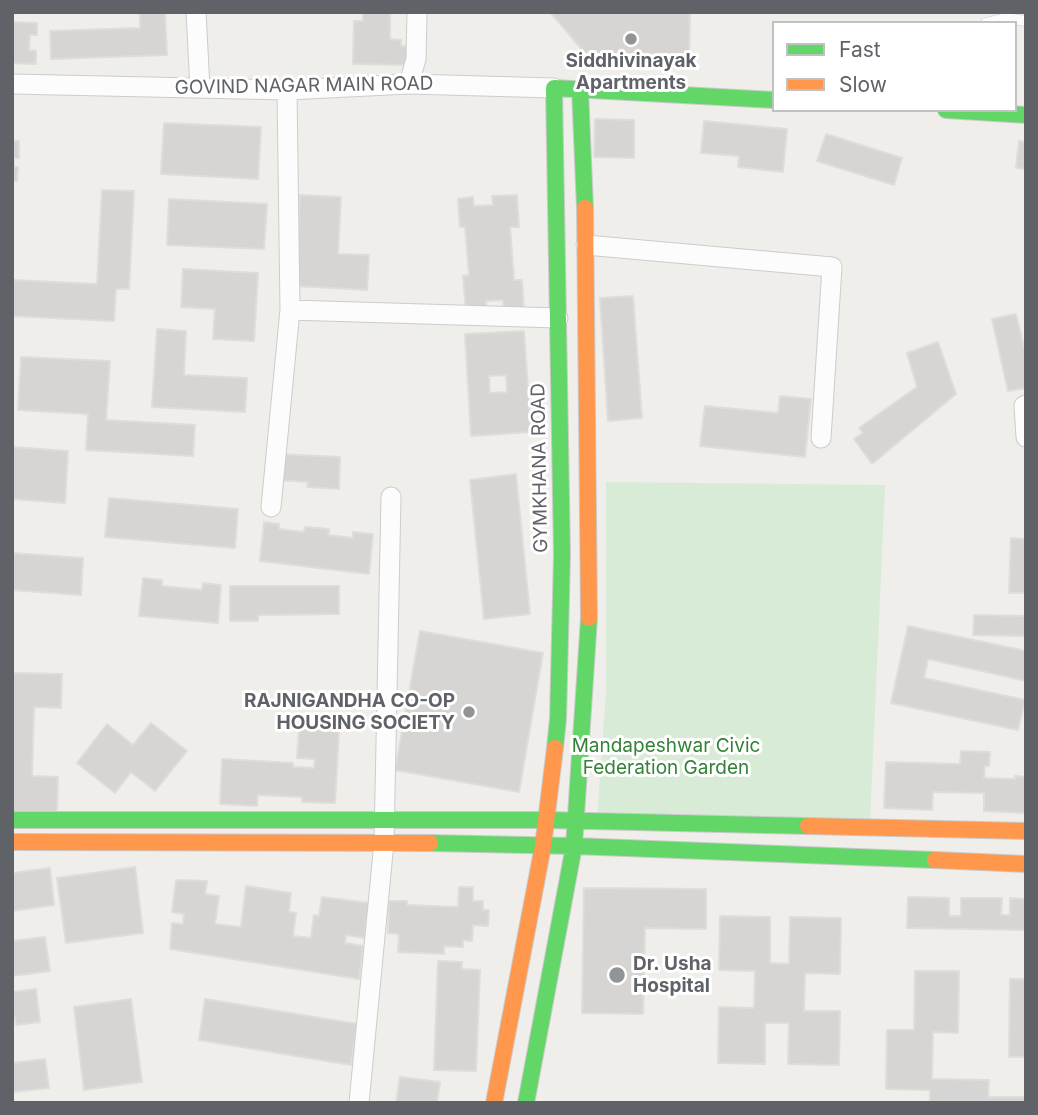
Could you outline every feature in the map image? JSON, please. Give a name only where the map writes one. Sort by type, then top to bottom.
[{"type":"street","points":[[196,12],[200,88]]},
{"type":"street","points":[[409,84],[416,59],[417,12]]},
{"type":"street","name":"GOVIND NAGAR MAIN ROAD","points":[[12,84],[287,90],[409,84],[554,88]]},
{"type":"street","points":[[554,88],[772,100]]},
{"type":"street","name":"GYMKHANA ROAD","points":[[494,1103],[543,846],[558,719],[561,458],[554,88]]},
{"type":"street","points":[[526,1103],[574,846],[589,621],[586,244],[580,89]]},
{"type":"street","points":[[271,507],[290,310],[287,90]]},
{"type":"street","points":[[978,112],[1026,115]]},
{"type":"street","points":[[586,244],[832,267],[821,438]]},
{"type":"street","points":[[290,310],[558,318]]},
{"type":"street","points":[[1026,405],[1026,437]]},
{"type":"street","points":[[359,1103],[384,842],[391,498]]},
{"type":"street","points":[[12,820],[546,820],[1026,831]]},
{"type":"street","points":[[12,842],[384,842],[574,846],[1026,864]]},
{"type":"street","points":[[499,1080],[530,1085]]},
{"type":"lane","points":[[994,21],[1006,18],[1026,21]]},
{"type":"green space","name":"Mandapeshwar Civic Federation Garden","points":[[606,482],[885,485],[870,823],[597,819],[606,693]]},
{"type":"building","points":[[140,12],[165,12],[167,55],[51,59],[50,31],[140,28]]},
{"type":"building","points":[[363,12],[390,12],[390,39],[401,40],[401,46],[409,46],[409,65],[353,64],[354,21],[363,21]]},
{"type":"building","name":"Siddhivinayak Apartments","points":[[550,12],[690,12],[689,68],[596,66]]},
{"type":"building","points":[[12,22],[37,23],[37,35],[30,35],[29,50],[36,51],[36,64],[12,63]]},
{"type":"building","points":[[595,119],[634,120],[634,158],[594,157]]},
{"type":"building","points":[[704,121],[787,129],[783,172],[738,167],[739,156],[701,153]]},
{"type":"building","points":[[164,123],[261,127],[258,179],[161,174]]},
{"type":"building","points":[[826,134],[902,158],[894,185],[817,161]]},
{"type":"building","points":[[12,141],[19,141],[19,158],[14,158],[14,167],[18,167],[17,181],[12,181]]},
{"type":"building","points":[[1019,141],[1026,142],[1026,169],[1016,168]]},
{"type":"building","points":[[102,190],[134,191],[129,289],[116,289],[114,321],[12,316],[12,280],[97,284]]},
{"type":"building","points":[[300,195],[341,197],[338,254],[369,255],[367,290],[296,286]]},
{"type":"building","points":[[517,195],[519,227],[510,227],[514,280],[522,280],[524,309],[504,310],[503,300],[486,301],[486,312],[466,313],[463,276],[469,275],[465,227],[460,227],[458,199],[473,197],[474,206],[493,205],[492,196]]},
{"type":"building","points":[[169,199],[267,204],[264,249],[167,245]]},
{"type":"building","points":[[183,269],[258,273],[254,341],[213,339],[215,309],[181,307]]},
{"type":"building","points":[[633,296],[642,418],[608,421],[600,298]]},
{"type":"building","points":[[1016,314],[1026,356],[1026,388],[1008,391],[992,319]]},
{"type":"building","points":[[157,329],[186,331],[184,375],[247,378],[245,412],[152,407]]},
{"type":"building","points":[[524,331],[531,432],[471,436],[465,334]],"holes":[[[506,375],[507,392],[490,393],[489,376]]]},
{"type":"building","points":[[938,342],[956,394],[872,464],[854,439],[863,433],[859,428],[917,387],[907,353]]},
{"type":"building","points":[[21,357],[110,361],[106,420],[195,425],[193,456],[86,450],[88,414],[18,410]]},
{"type":"building","points":[[780,396],[811,399],[805,457],[700,446],[705,406],[778,413]]},
{"type":"building","points":[[12,447],[68,451],[65,503],[12,499]]},
{"type":"building","points":[[277,454],[340,457],[339,489],[307,487],[308,482],[276,480]]},
{"type":"building","points":[[516,474],[530,614],[484,619],[470,480]]},
{"type":"building","points":[[109,498],[238,509],[235,548],[105,537]]},
{"type":"building","points":[[264,522],[279,524],[279,529],[304,532],[305,527],[329,529],[328,535],[353,538],[353,532],[373,534],[369,574],[260,561]]},
{"type":"building","points":[[1011,538],[1026,539],[1026,593],[1009,593]]},
{"type":"building","points":[[12,553],[83,558],[81,595],[12,590]]},
{"type":"building","points":[[143,578],[162,580],[162,586],[202,590],[203,583],[221,585],[218,623],[139,616]]},
{"type":"building","points":[[230,586],[339,586],[339,614],[258,615],[258,621],[230,621]]},
{"type":"building","points":[[974,615],[1026,616],[1026,636],[973,635]]},
{"type":"building","points":[[908,626],[1026,651],[1026,681],[928,659],[924,678],[1025,700],[1018,730],[891,703]]},
{"type":"building","name":"RAJNIGANDHA CO-OP HOUSING SOCIETY","points":[[420,631],[543,653],[519,792],[395,770]]},
{"type":"building","points":[[12,673],[62,674],[61,708],[34,707],[32,776],[58,777],[57,814],[12,813]]},
{"type":"building","points":[[151,723],[187,751],[155,791],[131,772],[115,793],[77,763],[107,724],[133,745]]},
{"type":"building","points":[[299,728],[339,730],[335,803],[302,802],[302,797],[258,795],[257,806],[220,804],[222,759],[293,763],[293,767],[314,768],[315,759],[297,758]]},
{"type":"building","points":[[961,751],[990,752],[989,766],[985,766],[984,778],[1026,777],[1026,813],[984,811],[984,793],[933,792],[932,810],[884,808],[886,762],[960,764]]},
{"type":"building","points":[[135,867],[143,933],[66,943],[57,878]]},
{"type":"building","points":[[50,868],[54,905],[12,911],[12,873]]},
{"type":"building","points":[[176,880],[207,881],[205,894],[219,896],[215,924],[241,927],[246,886],[291,893],[289,912],[296,913],[293,936],[311,938],[314,915],[319,916],[322,897],[369,903],[364,938],[346,935],[345,943],[363,946],[359,979],[170,949],[172,923],[183,924],[184,914],[172,912]]},
{"type":"building","points":[[459,887],[473,887],[473,901],[483,901],[483,910],[489,910],[488,926],[473,925],[472,941],[463,940],[463,947],[444,946],[444,954],[398,952],[399,934],[388,933],[389,901],[407,901],[407,905],[458,907]]},
{"type":"building","points":[[584,888],[706,889],[706,929],[645,928],[643,1014],[582,1013]]},
{"type":"building","points":[[908,897],[949,898],[949,916],[961,916],[961,898],[1002,898],[1001,915],[1010,915],[1010,898],[1026,899],[1026,930],[907,928]]},
{"type":"building","points":[[720,916],[770,917],[770,963],[789,964],[790,917],[841,918],[840,974],[805,973],[804,1011],[840,1011],[839,1065],[788,1064],[789,1023],[765,1023],[765,1064],[718,1063],[719,1007],[754,1008],[755,971],[719,970]]},
{"type":"building","points":[[45,937],[50,971],[12,976],[12,941]]},
{"type":"building","points":[[438,961],[462,962],[462,969],[480,970],[476,1071],[434,1070]]},
{"type":"building","points":[[915,971],[959,971],[958,1033],[933,1032],[932,1079],[989,1080],[988,1097],[1026,1097],[1026,1103],[930,1103],[930,1090],[886,1089],[887,1030],[914,1030]]},
{"type":"building","points":[[1010,979],[1026,979],[1026,1057],[1009,1057]]},
{"type":"building","points":[[36,989],[40,1022],[16,1025],[15,1016],[12,1016],[12,992]]},
{"type":"building","points":[[131,999],[142,1082],[84,1090],[74,1007]]},
{"type":"building","points":[[205,999],[357,1024],[351,1065],[199,1040]]},
{"type":"building","points":[[45,1059],[49,1088],[12,1092],[12,1063]]},
{"type":"building","points":[[400,1077],[440,1082],[437,1103],[396,1103]]},
{"type":"traffic: fast","points":[[555,748],[562,555],[554,88],[772,100]]},
{"type":"traffic: fast","points":[[580,89],[585,208]]},
{"type":"traffic: fast","points":[[978,112],[1026,115]]},
{"type":"traffic: fast","points":[[526,1103],[574,846],[589,618]]},
{"type":"traffic: fast","points":[[12,820],[546,820],[808,826]]},
{"type":"traffic: fast","points":[[430,843],[935,860]]},
{"type":"traffic: slow","points":[[585,208],[589,618]]},
{"type":"traffic: slow","points":[[494,1103],[543,846],[555,748]]},
{"type":"traffic: slow","points":[[808,826],[1026,831]]},
{"type":"traffic: slow","points":[[12,842],[430,843]]},
{"type":"traffic: slow","points":[[935,860],[1026,864]]},
{"type":"place","name":"Siddhivinayak Apartments","points":[[631,39]]},
{"type":"place","name":"RAJNIGANDHA CO-OP HOUSING SOCIETY","points":[[469,712]]},
{"type":"place","name":"Dr. Usha Hospital","points":[[617,975]]}]
